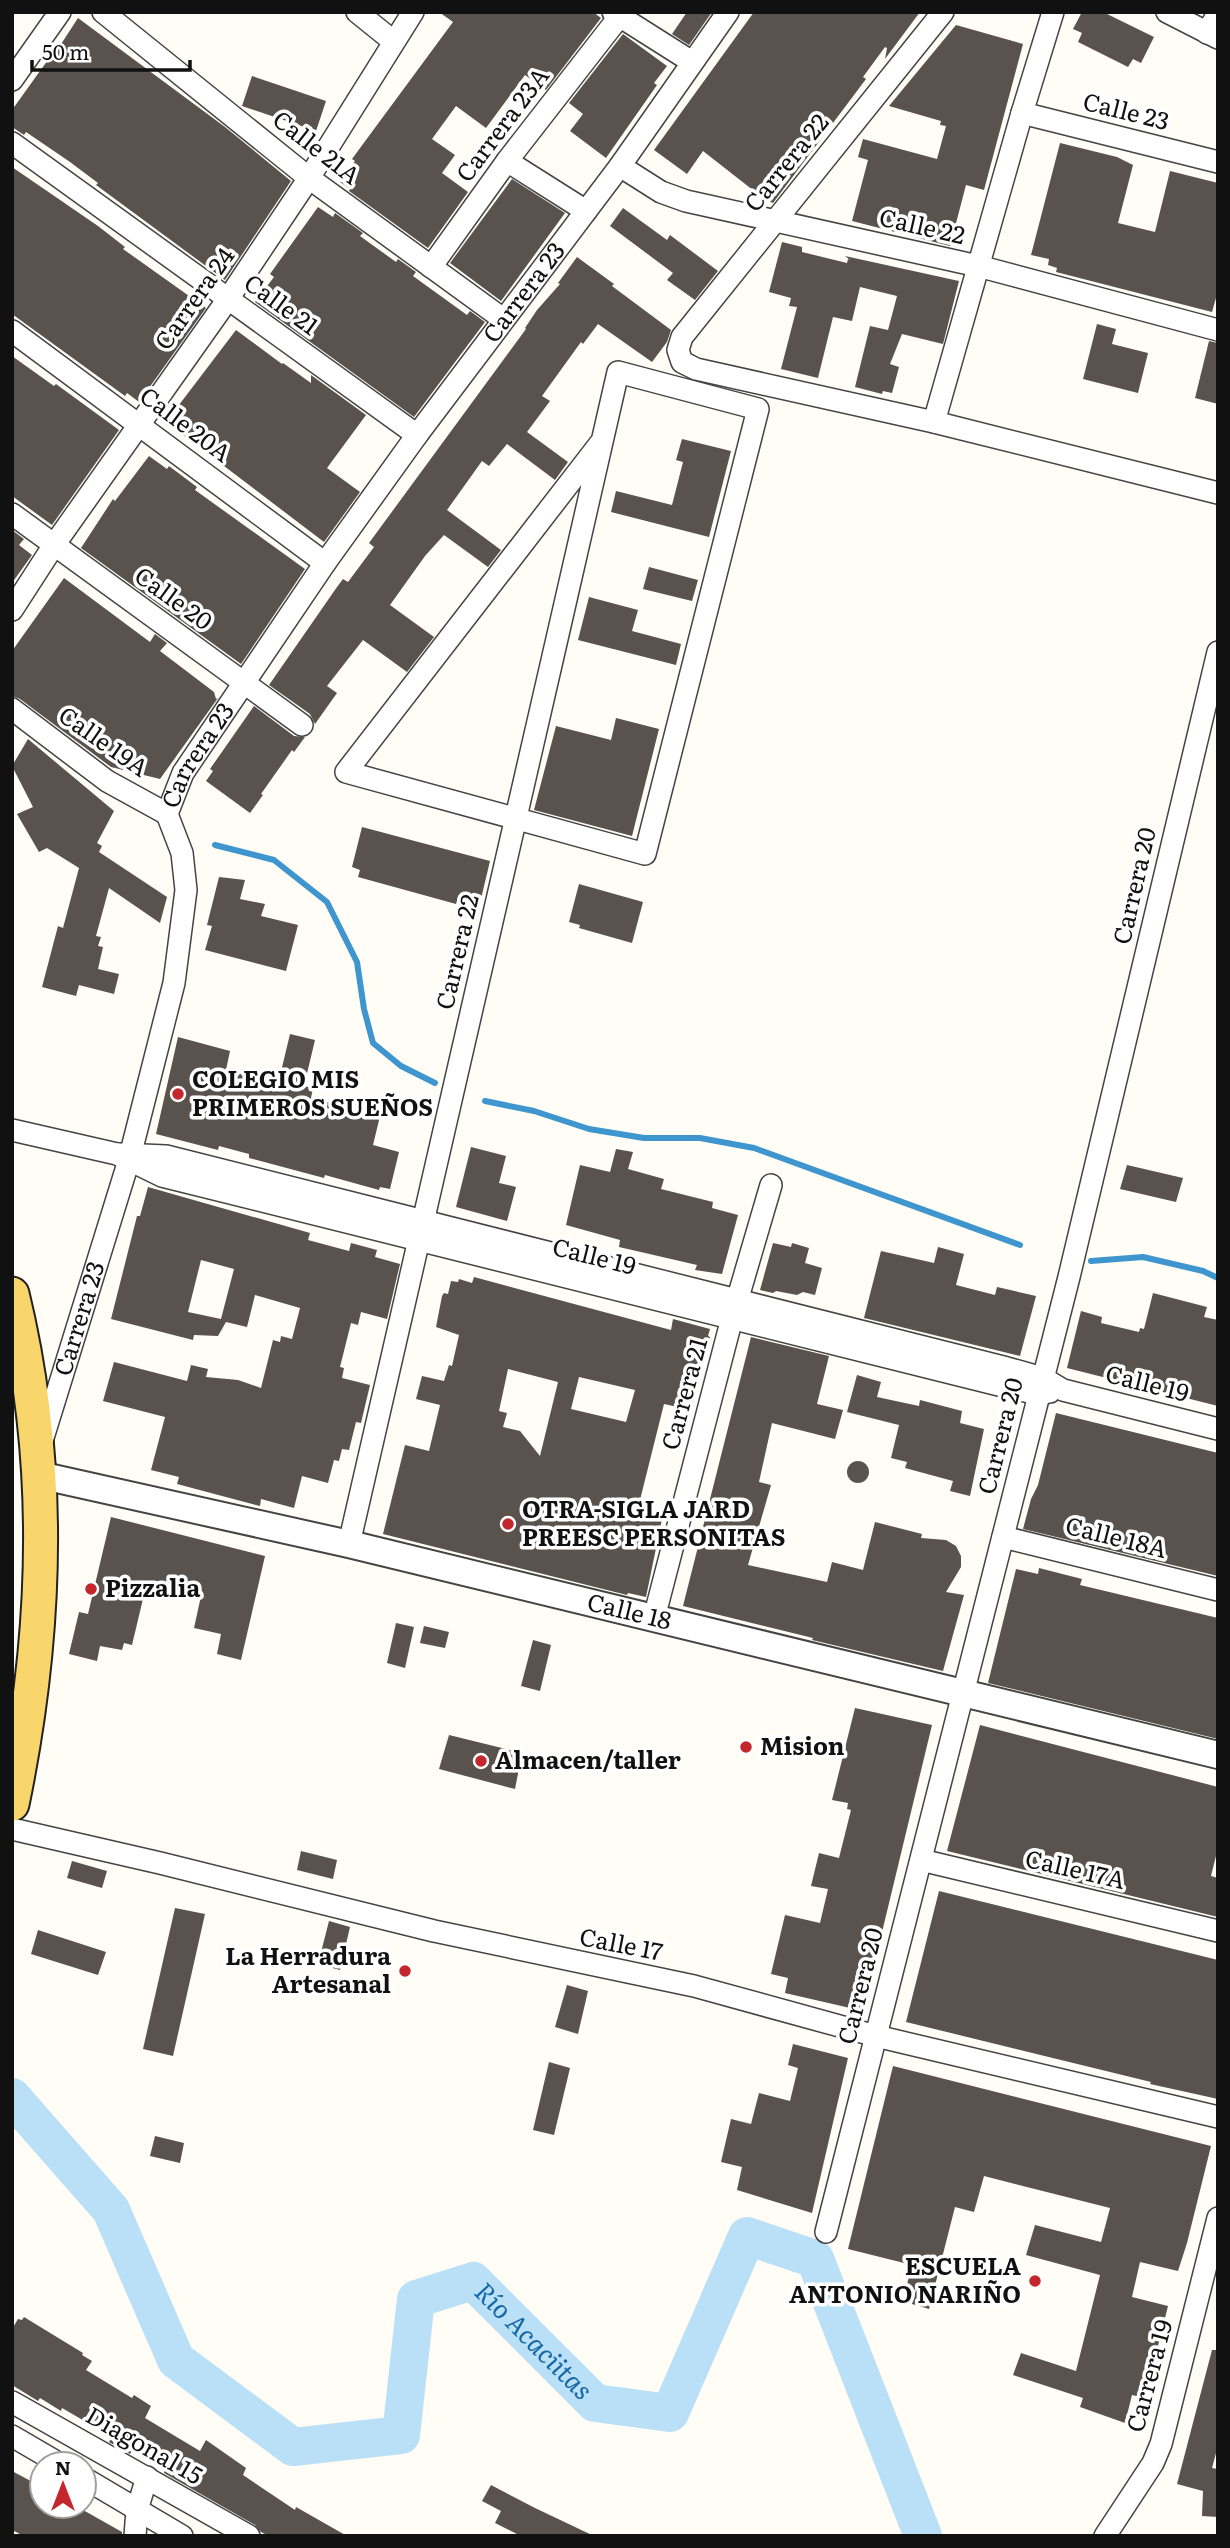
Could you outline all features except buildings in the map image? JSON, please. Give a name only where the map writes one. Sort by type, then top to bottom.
[{"type":"main road","points":[[12,1294],[27,1372],[39,1464]]},
{"type":"main road","name":"Carrera 23","points":[[12,1804],[25,1740],[37,1651],[41,1563],[39,1464]]},
{"type":"street","points":[[12,80],[60,12]]},
{"type":"street","name":"Calle 21A","points":[[103,12],[309,177],[503,320]]},
{"type":"street","points":[[357,12],[393,41]]},
{"type":"street","name":"Carrera 24","points":[[12,610],[54,545],[228,299],[413,12]]},
{"type":"street","name":"Carrera 23","points":[[39,1464],[174,982],[186,890],[182,853],[167,814],[183,773],[325,563],[417,435],[620,166],[728,12]]},
{"type":"street","name":"Carrera 22","points":[[934,422],[696,369],[682,362],[678,350],[682,337],[943,12]]},
{"type":"street","points":[[1053,12],[934,422],[1218,493]]},
{"type":"street","points":[[1167,12],[1212,36],[1218,13]]},
{"type":"street","points":[[616,15],[692,62]]},
{"type":"street","name":"Carrera 23A","points":[[431,267],[616,15]]},
{"type":"street","name":"Calle 23","points":[[1022,113],[1218,162]]},
{"type":"street","name":"Calle 21","points":[[12,143],[417,435]]},
{"type":"street","points":[[512,155],[586,211]]},
{"type":"street","name":"Calle 22","points":[[620,166],[662,192],[686,201],[978,267],[1218,330]]},
{"type":"street","name":"Calle 20A","points":[[12,331],[325,563]]},
{"type":"street","name":"Carrera 22","points":[[349,1544],[515,818],[618,373],[758,410],[645,854],[515,818]]},
{"type":"street","points":[[515,818],[346,772],[602,440]]},
{"type":"street","name":"Calle 20","points":[[12,514],[302,725]]},
{"type":"street","name":"Carrera 20","points":[[826,2232],[1041,1386],[1218,652]]},
{"type":"street","name":"Calle 19A","points":[[12,709],[107,781],[167,814]]},
{"type":"street","name":"Calle 19","points":[[12,1130],[126,1155],[162,1176],[421,1231],[1218,1429]]},
{"type":"street","name":"Carrera 21","points":[[654,1618],[734,1310],[771,1185]]},
{"type":"street","name":"Calle 18","points":[[39,1464],[349,1544],[1218,1755]]},
{"type":"street","name":"Calle 18A","points":[[1003,1537],[1218,1590]]},
{"type":"street","name":"Calle 17","points":[[12,1829],[199,1872],[434,1931],[694,1986],[876,2036],[1218,2117]]},
{"type":"street","name":"Calle 17A","points":[[921,1860],[1218,1931]]},
{"type":"street","name":"Carrera 19","points":[[1106,2535],[1153,2463],[1161,2444],[1218,2218]]},
{"type":"street","name":"Diagonal 15","points":[[12,2402],[249,2536]]},
{"type":"street","points":[[12,2436],[36,2450]]},
{"type":"street","points":[[135,2536],[138,2510],[147,2477]]},
{"type":"street","points":[[98,2487],[182,2536]]},
{"type":"waterway","points":[[215,845],[274,860],[327,902],[357,962],[364,1009],[373,1043],[401,1066],[435,1083]]},
{"type":"waterway","points":[[485,1101],[534,1111],[589,1129],[644,1138],[700,1138],[754,1148],[1020,1245]]},
{"type":"waterway","points":[[1091,1261],[1143,1257],[1203,1271],[1218,1278]]},
{"type":"waterway","name":"Río Acaciitas","points":[[12,2097],[111,2210],[176,2360],[293,2447],[401,2435],[416,2299],[473,2281],[595,2403],[670,2413],[747,2236],[815,2259],[923,2536]]},
{"type":"place","name":"COLEGIO MIS PRIMEROS SUEÑOS","points":[[178,1094]]},
{"type":"place","name":"OTRA-SIGLA JARD PREESC PERSONITAS","points":[[508,1524]]},
{"type":"place","name":"Pizzalia","points":[[91,1589]]},
{"type":"place","name":"Mision","points":[[746,1747]]},
{"type":"place","name":"Almacen/taller","points":[[481,1761]]},
{"type":"place","name":"La Herradura Artesanal","points":[[405,1971]]},
{"type":"place","name":"ESCUELA ANTONIO NARIÑO","points":[[1035,2281]]}]
